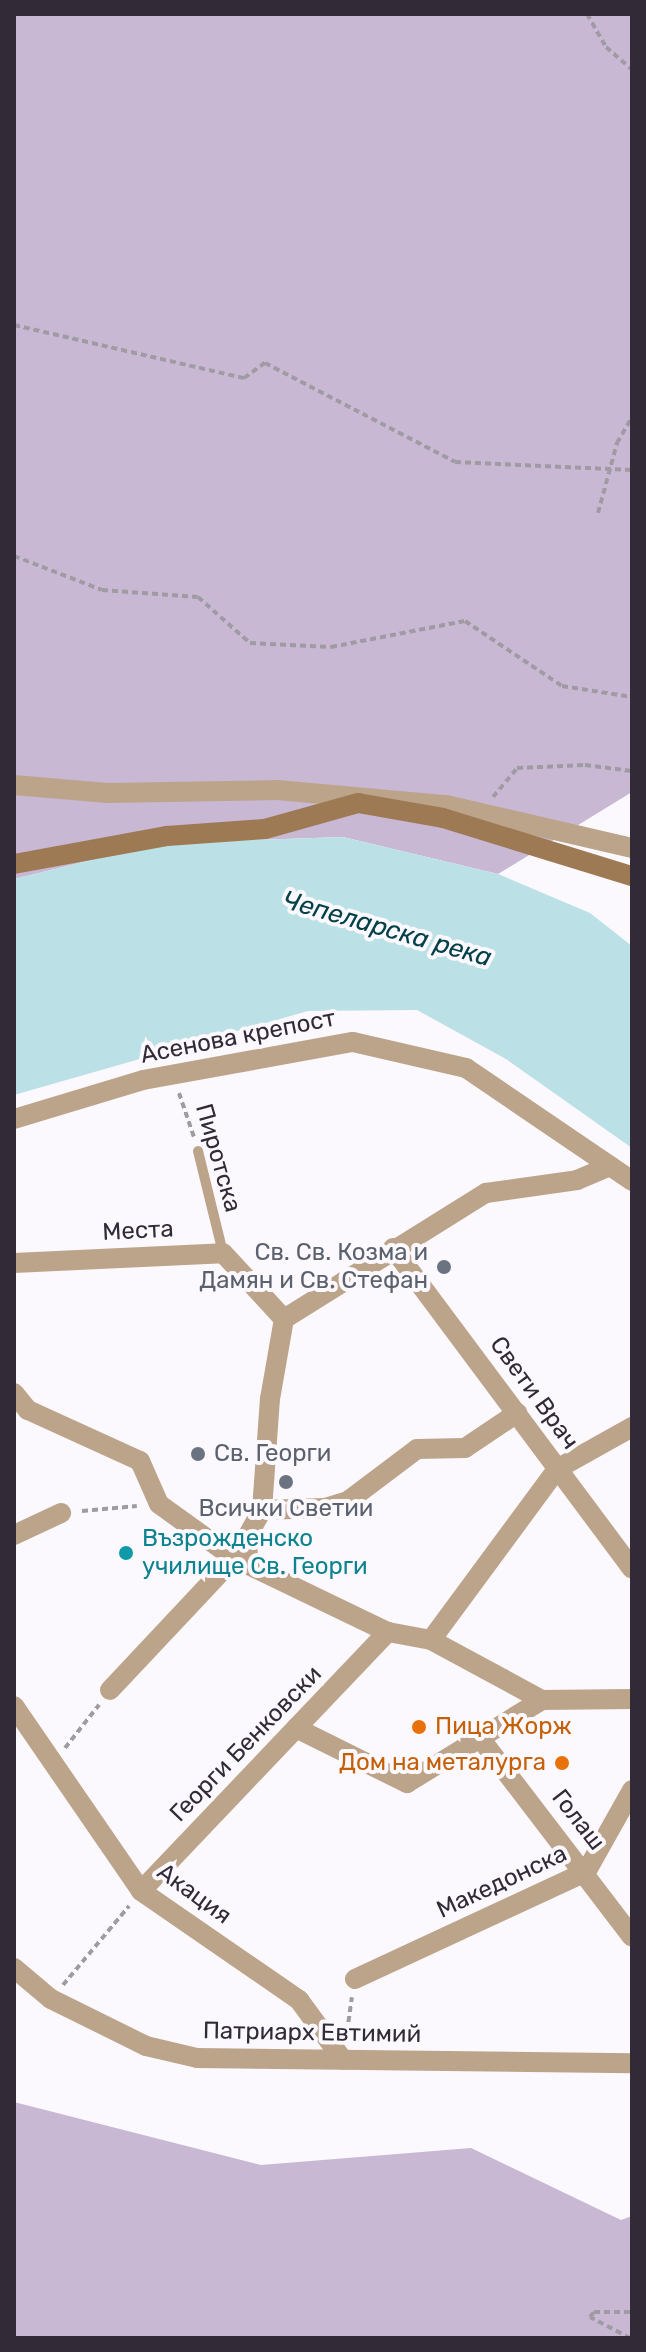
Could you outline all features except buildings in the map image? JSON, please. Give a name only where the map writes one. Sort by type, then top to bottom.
[{"type":"main road","points":[[14,864],[167,836],[265,829],[358,803],[443,818],[632,876]]},
{"type":"street","points":[[14,785],[108,793],[277,790],[482,811],[632,848]]},
{"type":"street","name":"Асенова крепост","points":[[14,1119],[173,1075],[353,1042],[466,1068],[632,1181]]},
{"type":"street","points":[[110,1690],[241,1560],[247,1537],[262,1510],[270,1399],[284,1319],[393,1248],[486,1193],[577,1180],[610,1166]]},
{"type":"street","name":"Свети Врач","points":[[393,1248],[632,1569]]},
{"type":"street","points":[[223,1253],[284,1319]]},
{"type":"street","name":"Места","points":[[14,1263],[223,1253]]},
{"type":"street","points":[[14,1393],[28,1410],[140,1461],[159,1504],[241,1560],[388,1632],[431,1640],[542,1700],[632,1699]]},
{"type":"street","points":[[262,1510],[325,1508],[348,1501],[417,1449],[465,1448],[517,1413]]},
{"type":"street","points":[[431,1640],[557,1469],[632,1427]]},
{"type":"street","points":[[14,1535],[61,1513]]},
{"type":"street","name":"Георги Бенковски","points":[[141,1891],[388,1632]]},
{"type":"street","points":[[296,1728],[407,1783],[542,1700]]},
{"type":"street","name":"Акация","points":[[14,1706],[141,1891],[299,2000],[343,2060]]},
{"type":"street","name":"Голаш","points":[[480,1738],[586,1872],[632,1937]]},
{"type":"street","name":"Македонска","points":[[355,1979],[586,1872],[632,1790]]},
{"type":"street","name":"Патриарх Евтимий","points":[[14,1968],[51,1999],[146,2046],[197,2058],[632,2063]]},
{"type":"lane","name":"Пиротска","points":[[198,1151],[223,1253]]},
{"type":"path","points":[[587,14],[606,47],[632,70]]},
{"type":"path","points":[[14,325],[244,378],[265,363],[455,462],[612,473],[632,470]]},
{"type":"path","points":[[598,513],[612,473],[617,443],[632,417]]},
{"type":"path","points":[[14,556],[102,590],[198,597],[250,643],[331,647],[465,621],[562,686],[632,697]]},
{"type":"path","points":[[482,811],[517,768],[585,765],[632,771]]},
{"type":"path","name":"Пиротска","points":[[173,1075],[198,1151]]},
{"type":"path","points":[[61,1513],[119,1507]]},
{"type":"path","points":[[54,1764],[110,1690]]},
{"type":"path","points":[[51,1999],[141,1891]]},
{"type":"path","points":[[343,2060],[355,1979]]},
{"type":"path","points":[[630,2338],[590,2317],[594,2312],[632,2312]]},
{"type":"shaded area","points":[[14,14],[632,14],[632,792],[498,874],[343,837],[161,843],[14,879]]},
{"type":"shaded area","points":[[14,2102],[261,2165],[471,2148],[621,2220],[632,2216],[632,2338],[14,2338]]},
{"type":"water","name":"Чепеларска река","points":[[343,837],[498,874],[590,913],[632,946],[632,1148],[506,1059],[417,1010],[308,1011],[14,1095],[14,879],[161,843]]},
{"type":"place","name":"Св. Св. Козма и Дамян и Св. Стефан","points":[[444,1267]]},
{"type":"place","name":"Св. Георги","points":[[198,1454]]},
{"type":"place","name":"Всички Светии","points":[[286,1482]]},
{"type":"place","name":"Възрожденско училище Св. Георги","points":[[126,1553]]},
{"type":"place","name":"Пица Жорж","points":[[419,1727]]},
{"type":"place","name":"Дом на металурга","points":[[562,1763]]}]
